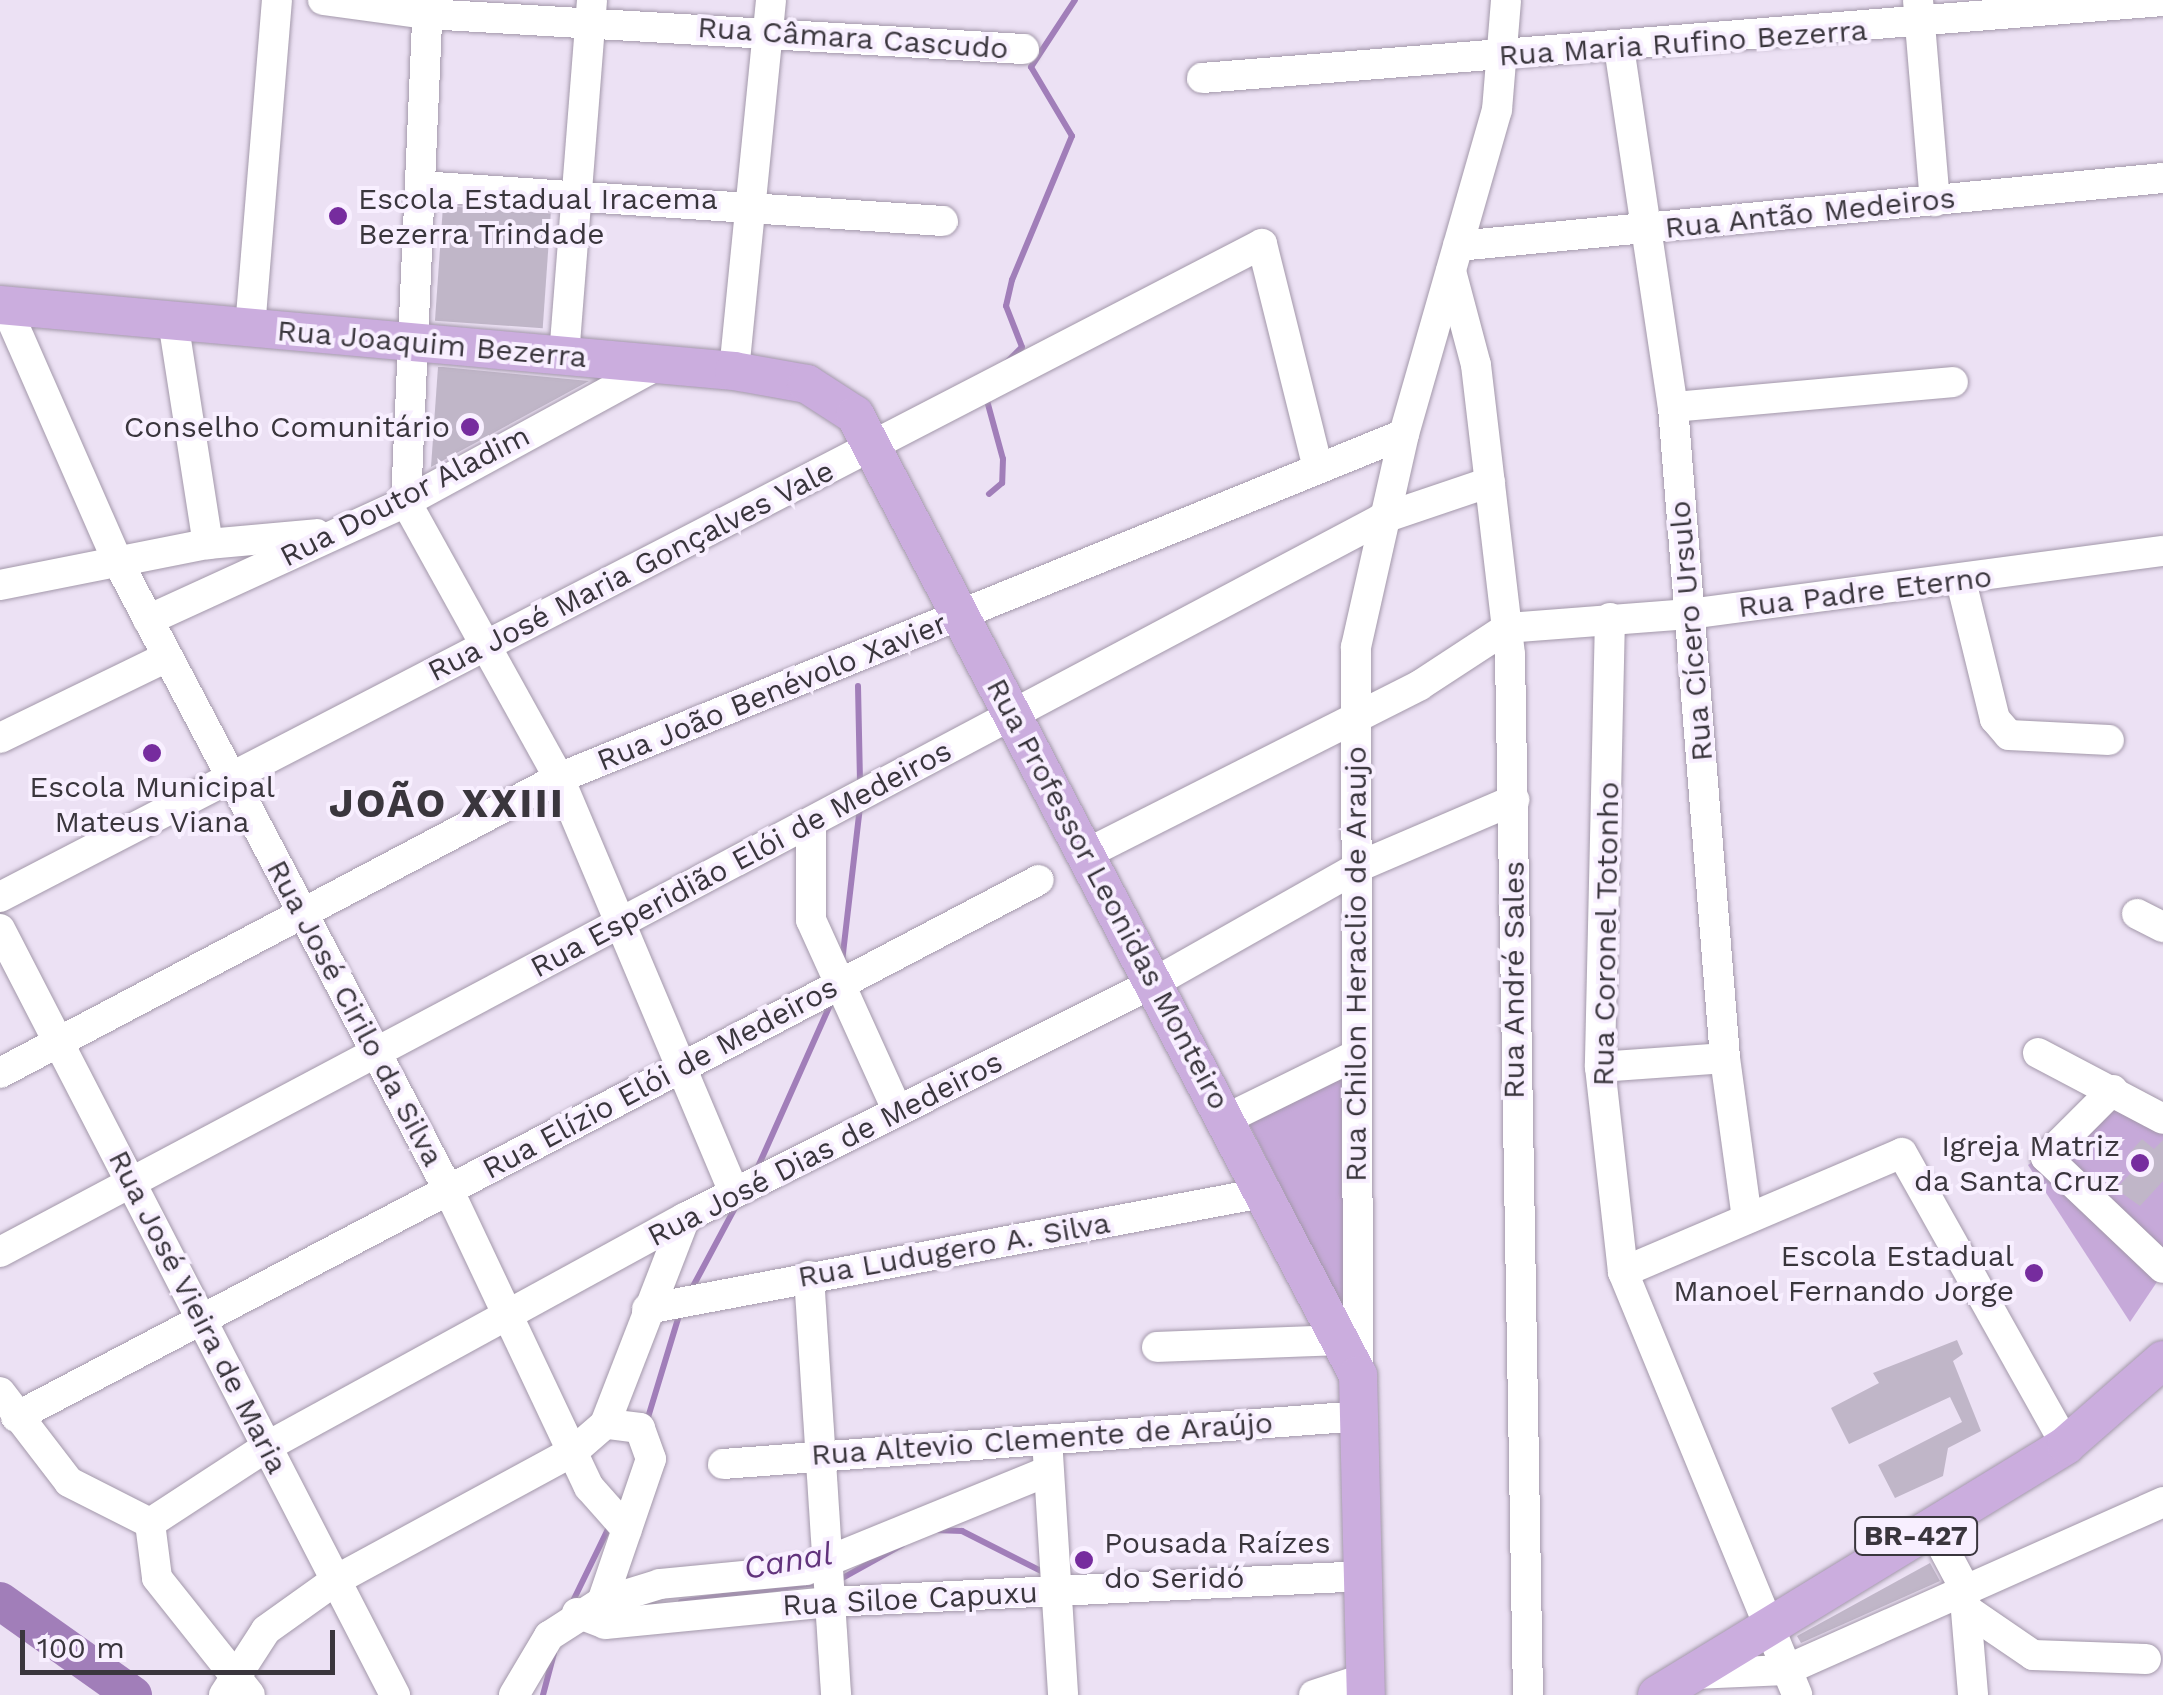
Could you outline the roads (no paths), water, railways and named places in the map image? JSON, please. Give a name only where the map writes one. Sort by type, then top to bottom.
[{"type":"main road","name":"Rua Joaquim Bezerra","points":[[3,305],[734,371],[807,384],[866,429]]},
{"type":"main road","name":"Rua Professor Leonidas Monteiro","points":[[866,429],[1157,981],[1358,1375]]},
{"type":"main road","name":"BR-427","points":[[1657,1695],[1694,1674],[1766,1622],[1932,1527],[2066,1444],[2138,1392],[2163,1360]]},
{"type":"main road","name":"Rua Chilon Heraclio de Araujo","points":[[1358,1375],[1366,1687]]},
{"type":"street","points":[[250,328],[277,0]]},
{"type":"street","name":"Rua Câmara Cascudo","points":[[323,0],[428,7],[591,10],[769,35],[1024,49]]},
{"type":"street","points":[[734,371],[772,0]]},
{"type":"street","name":"Rua André Sales","points":[[1506,0],[1505,56],[1454,258],[1476,365],[1507,628],[1514,800],[1528,1695]]},
{"type":"street","name":"Rua Maria Rufino Bezerra","points":[[1202,78],[1618,47],[1918,12],[2163,2]]},
{"type":"street","points":[[428,7],[408,341],[406,502],[482,647],[559,778],[624,919],[734,1193]]},
{"type":"street","points":[[564,356],[591,10]]},
{"type":"street","points":[[1918,12],[1936,200]]},
{"type":"street","name":"Rua Cícero Ursulo","points":[[1618,47],[1674,407],[1725,1058],[1748,1218]]},
{"type":"street","name":"Rua Antão Medeiros","points":[[1454,258],[1648,230],[2163,178]]},
{"type":"street","points":[[420,186],[576,190],[942,221]]},
{"type":"street","name":"Rua José Maria Gonçalves Vale","points":[[0,897],[482,647],[866,429],[1262,244],[1318,468]]},
{"type":"street","name":"Rua Chilon Heraclio de Araujo","points":[[1358,1375],[1356,1055],[1360,866],[1354,717],[1356,647],[1382,519],[1454,258]]},
{"type":"street","name":"Rua José Cirilo da Silva","points":[[3,305],[116,560],[448,1190],[589,1486],[627,1530]]},
{"type":"street","points":[[172,321],[208,544]]},
{"type":"street","name":"Rua Doutor Aladim","points":[[148,620],[406,502],[658,364]]},
{"type":"street","points":[[1674,407],[1953,382]]},
{"type":"street","name":"Rua João Benévolo Xavier","points":[[0,1073],[57,1039],[559,778],[1404,434]]},
{"type":"street","name":"Rua Esperidião Elói de Medeiros","points":[[0,1252],[129,1180],[1382,519],[1490,482]]},
{"type":"street","points":[[0,586],[208,544],[340,532]]},
{"type":"street","name":"Rua Padre Eterno","points":[[1507,628],[1690,614],[1961,582],[2163,552]]},
{"type":"street","points":[[1961,582],[1995,719],[2009,735],[2109,740]]},
{"type":"street","name":"Rua Coronel Totonho","points":[[1610,618],[1600,1067],[1623,1272],[1792,1682]]},
{"type":"street","points":[[1088,853],[1354,717],[1507,628]]},
{"type":"street","points":[[0,738],[166,657]]},
{"type":"street","name":"Rua José Dias de Medeiros","points":[[150,1523],[268,1446],[508,1320],[684,1218],[1157,981],[1360,866],[1514,800]]},
{"type":"street","points":[[812,823],[811,920],[897,1110]]},
{"type":"street","name":"Rua Elízio Elói de Medeiros","points":[[8,1405],[202,1318],[1039,880]]},
{"type":"street","name":"Rua José Vieira de Maria","points":[[0,929],[395,1695]]},
{"type":"street","points":[[2038,1053],[2163,1120]]},
{"type":"street","points":[[1226,1119],[1356,1055]]},
{"type":"street","points":[[1600,1067],[1725,1058]]},
{"type":"street","points":[[2113,1090],[2046,1157],[2163,1268]]},
{"type":"street","points":[[1623,1272],[1902,1153],[2066,1444]]},
{"type":"street","name":"Rua Ludugero A. Silva","points":[[647,1309],[1262,1193]]},
{"type":"street","points":[[8,1405],[86,1497],[150,1523],[157,1578],[236,1688],[266,1630],[336,1580],[575,1450],[604,1424],[684,1218]]},
{"type":"street","points":[[809,1276],[824,1454],[836,1695]]},
{"type":"street","points":[[1156,1347],[1340,1340]]},
{"type":"street","name":"Rua Altevio Clemente de Araújo","points":[[722,1464],[1361,1416]]},
{"type":"street","points":[[590,1607],[627,1530],[650,1444],[633,1423],[604,1424]]},
{"type":"street","points":[[1048,1437],[1063,1695]]},
{"type":"street","points":[[514,1695],[548,1636],[590,1607],[660,1584],[777,1576],[828,1562],[1048,1470]]},
{"type":"street","points":[[1694,1674],[1792,1682],[2163,1502]]},
{"type":"street","points":[[1932,1527],[1967,1600],[1974,1695]]},
{"type":"street","name":"Rua Siloe Capuxu","points":[[590,1607],[605,1624],[830,1602],[1366,1576]]},
{"type":"street","points":[[1967,1600],[2033,1655],[2146,1659]]},
{"type":"street","points":[[1314,1695],[1366,1687]]},
{"type":"waterway","points":[[1007,362],[1022,347],[1006,306],[1012,280],[1072,136],[1031,67],[1075,0]]},
{"type":"waterway","points":[[986,397],[1003,459],[1002,483],[989,494]]},
{"type":"waterway","points":[[858,686],[860,783]]},
{"type":"waterway","points":[[842,962],[860,806]]},
{"type":"waterway","points":[[757,1169],[831,1003]]},
{"type":"waterway","points":[[690,1292],[736,1206]]},
{"type":"waterway","points":[[646,1424],[680,1312]]},
{"type":"waterway","points":[[572,1603],[610,1525]]},
{"type":"waterway","name":"Canal","points":[[935,1530],[962,1531],[1047,1574]]},
{"type":"waterway","name":"Canal","points":[[839,1580],[902,1545]]},
{"type":"waterway","name":"Canal","points":[[681,1602],[822,1582]]},
{"type":"waterway","points":[[0,1601],[133,1695]]},
{"type":"waterway","name":"Canal","points":[[543,1695],[554,1653]]},
{"type":"place","name":"Escola Estadual Iracema Bezerra Trindade","points":[[338,216]]},
{"type":"place","name":"Conselho Comunitário","points":[[470,427]]},
{"type":"place","name":"Escola Municipal Mateus Viana","points":[[152,753]]},
{"type":"place","name":"Igreja Matriz da Santa Cruz","points":[[2140,1163]]},
{"type":"place","name":"Escola Estadual Manoel Fernando Jorge","points":[[2034,1273]]},
{"type":"place","name":"Pousada Raízes do Seridó","points":[[1084,1560]]},
{"type":"district","name":"JOÃO XXIII","points":[[447,804]]}]
